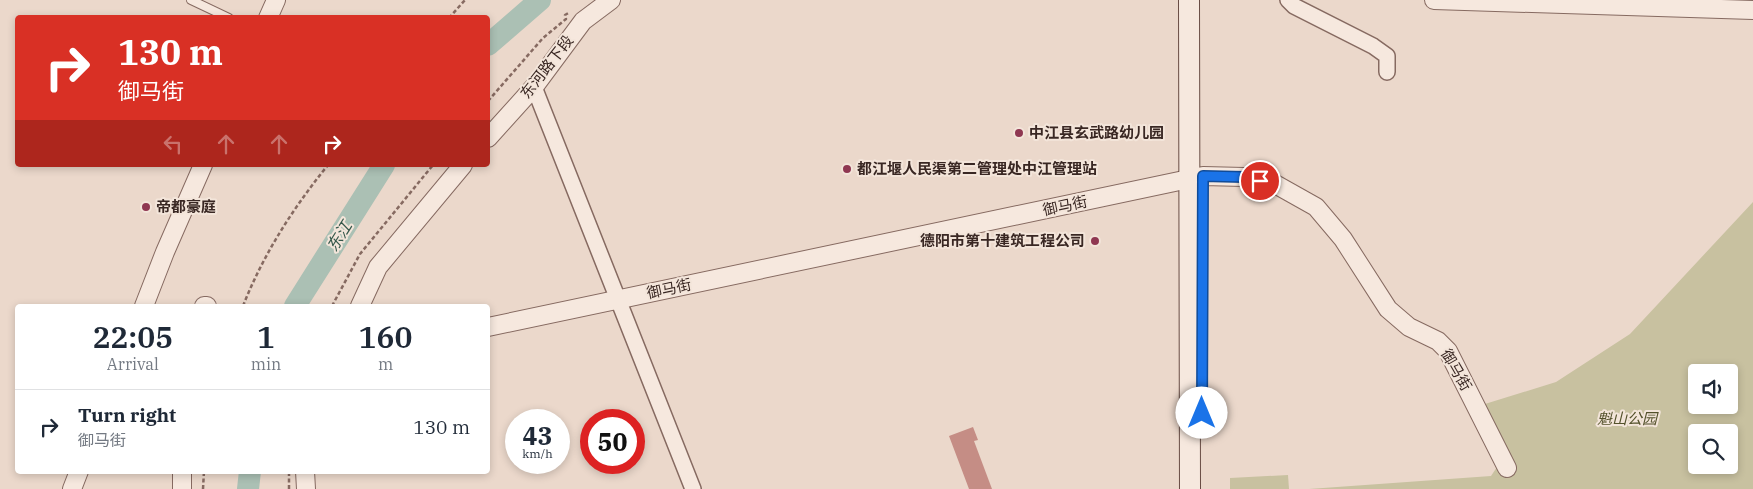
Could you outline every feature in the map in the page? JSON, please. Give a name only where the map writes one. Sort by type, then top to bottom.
[{"type":"main road","points":[[1189,0],[1196,178],[1204,489]]},
{"type":"main road","points":[[1190,489],[1196,178],[1202,0]]},
{"type":"street","points":[[269,15],[276,0]]},
{"type":"street","name":"东河路下段","points":[[490,136],[534,87],[583,21],[611,0]]},
{"type":"street","points":[[1288,0],[1294,6],[1373,46],[1387,56],[1387,72]]},
{"type":"street","points":[[1434,0],[1753,10]]},
{"type":"street","points":[[534,87],[690,488]]},
{"type":"street","points":[[145,304],[202,167]]},
{"type":"street","points":[[361,304],[378,267],[461,167]]},
{"type":"street","name":"御马街","points":[[490,327],[1196,178],[1244,177],[1275,184],[1316,207],[1344,239],[1388,309],[1409,327],[1438,341],[1448,351],[1507,468]]},
{"type":"street","points":[[72,489],[78,474]]},
{"type":"street","points":[[182,474],[182,489]]},
{"type":"street","points":[[305,474],[306,489]]},
{"type":"lane","points":[[191,0],[223,15]]},
{"type":"path","points":[[452,15],[465,0]]},
{"type":"path","points":[[490,99],[543,38],[566,19],[565,15],[572,11]]},
{"type":"path","points":[[543,38],[548,42]]},
{"type":"path","points":[[244,304],[252,282],[286,221],[326,167]]},
{"type":"path","points":[[333,304],[360,254],[431,167]]},
{"type":"path","points":[[203,489],[204,474]]},
{"type":"path","points":[[288,489],[289,474]]},
{"type":"green space","name":"魁山公园","points":[[1753,202],[1753,489],[1309,489],[1491,476],[1497,467],[1472,408],[1556,382],[1630,334]]},
{"type":"green space","points":[[1288,475],[1289,489],[1230,489],[1230,478]]},
{"type":"building","points":[[973,427],[978,440],[974,441],[992,489],[969,489],[949,436]]},
{"type":"waterway","name":"东江","points":[[490,43],[540,0]]},
{"type":"waterway","name":"东江","points":[[296,304],[383,167]]},
{"type":"waterway","name":"东江","points":[[248,489],[250,474]]},
{"type":"place","name":"中江县玄武路幼儿园","points":[[1019,133]]},
{"type":"place","name":"都江堰人民渠第二管理处中江管理站","points":[[847,169]]},
{"type":"place","name":"帝都豪庭","points":[[146,207]]},
{"type":"place","name":"德阳市第十建筑工程公司","points":[[1095,241]]},
{"type":"route","points":[[1202,413],[1203,176],[1244,177],[1260,181]]}]
